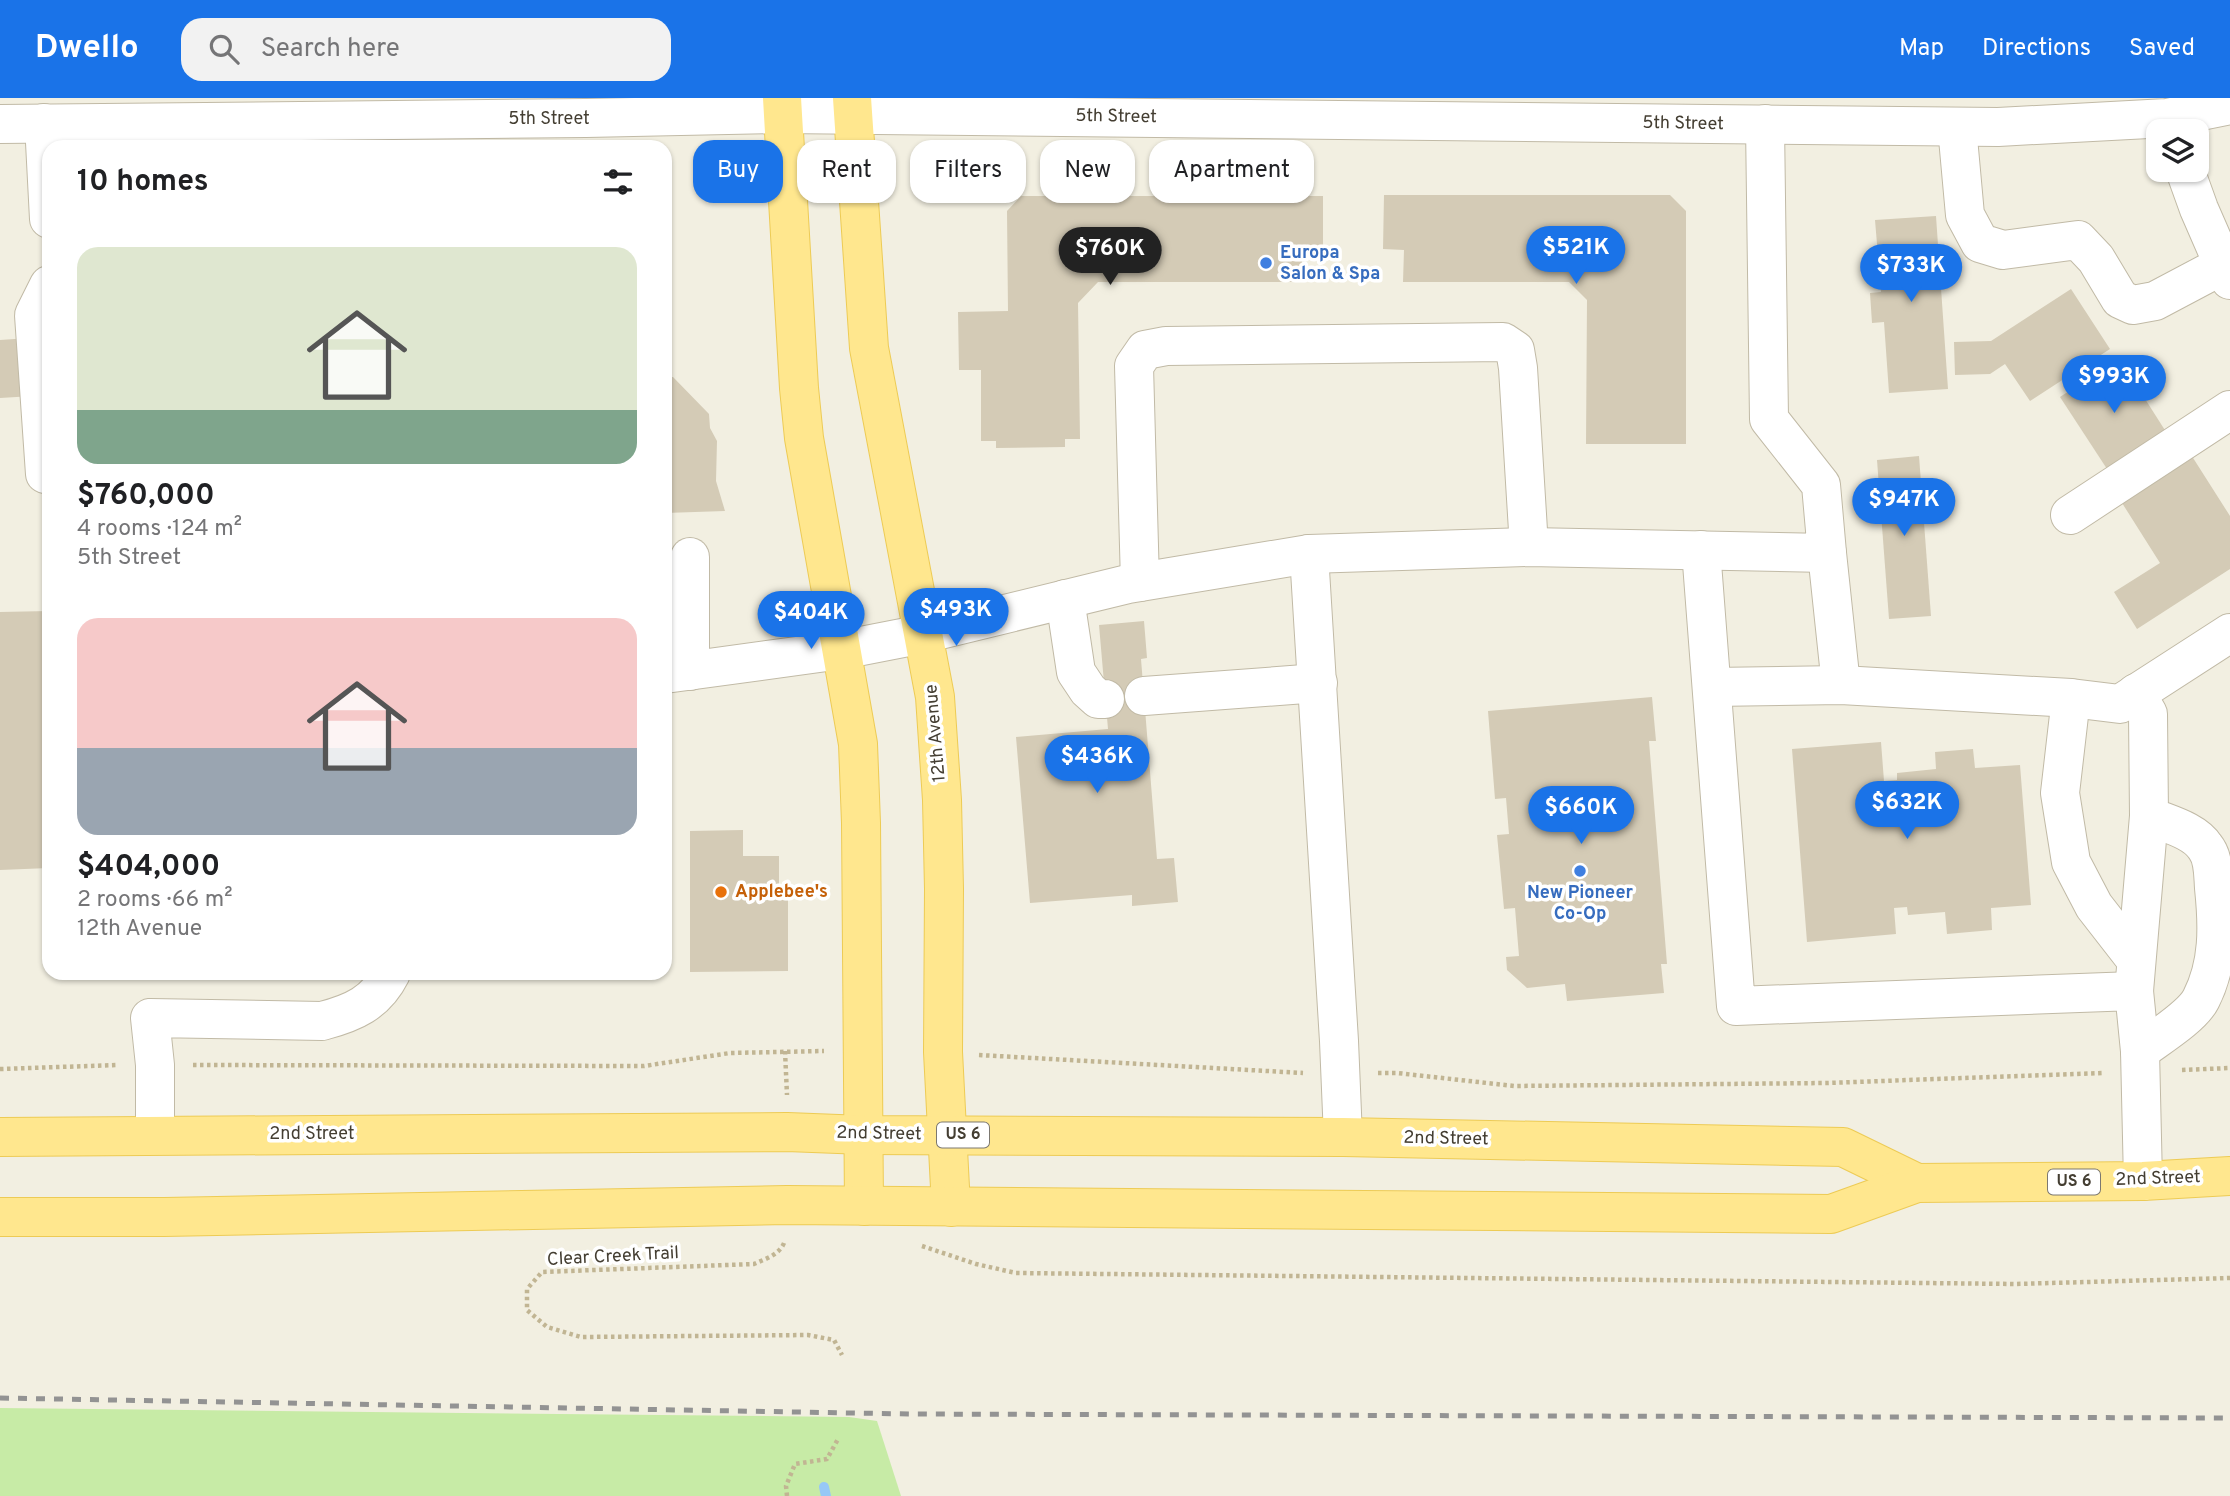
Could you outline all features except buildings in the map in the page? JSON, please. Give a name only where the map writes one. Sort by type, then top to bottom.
[{"type":"main road","points":[[782,106],[804,438],[858,744],[864,1206]]},
{"type":"main road","name":"12th Avenue","points":[[853,106],[869,348],[935,697],[942,800],[943,1052],[951,1207]]},
{"type":"main road","name":"2nd Street","points":[[0,1137],[773,1132],[864,1135],[1343,1137],[1843,1147],[1917,1183]]},
{"type":"main road","name":"2nd Street","points":[[0,1217],[164,1217],[787,1205],[1830,1214],[1917,1183],[2143,1181],[2230,1176]]},
{"type":"street","name":"5th Street","points":[[0,124],[44,123],[209,134],[249,109],[586,133],[782,106],[853,106],[1236,108],[1756,116],[1998,127],[2164,116],[2230,105]]},
{"type":"street","points":[[1756,116],[1769,419],[1821,485],[1841,685]]},
{"type":"street","points":[[44,123],[45,140]]},
{"type":"street","points":[[1957,127],[1965,215],[1980,243],[2003,250],[2078,240],[2096,259],[2120,299],[2133,305],[2155,301],[2227,272],[2189,182]]},
{"type":"street","points":[[42,299],[34,315],[42,431]]},
{"type":"street","points":[[1140,582],[1134,366],[1144,350],[1166,346],[1503,342],[1515,350],[1518,368],[1530,547]]},
{"type":"street","points":[[2070,515],[2230,410]]},
{"type":"street","points":[[690,557],[678,672],[841,650],[923,634],[1140,582],[1309,554],[1530,547],[1827,553]]},
{"type":"street","points":[[1701,550],[1737,1006],[2135,976]]},
{"type":"street","points":[[1309,554],[1343,1137]]},
{"type":"street","points":[[1065,599],[1076,672],[1088,691],[1098,699],[1105,699]]},
{"type":"street","points":[[1712,687],[1841,685],[2071,698],[2120,704],[2230,633]]},
{"type":"street","points":[[1144,696],[1318,683]]},
{"type":"street","points":[[2136,693],[2148,714],[2149,816],[2135,976],[2143,1181]]},
{"type":"street","points":[[2071,698],[2060,793],[2071,862],[2135,976]]},
{"type":"street","points":[[2140,1061],[2200,1001],[2212,967],[2218,933],[2212,862],[2205,846],[2190,833],[2149,816]]},
{"type":"street","points":[[155,1135],[155,1065],[150,1018],[322,1021],[346,1015],[372,1000],[387,980]]},
{"type":"path","points":[[0,1069],[155,1065],[644,1066],[698,1057],[785,1051],[863,1053]]},
{"type":"path","points":[[785,1051],[787,1099]]},
{"type":"path","points":[[943,1052],[1297,1073],[1397,1073],[1514,1086],[1826,1083],[2140,1061],[2230,1068]]},
{"type":"path","name":"Clear Creek Trail","points":[[787,1237],[782,1248],[754,1264],[542,1272],[527,1289],[527,1310],[547,1327],[581,1337],[808,1335],[834,1340],[842,1355]]},
{"type":"path","points":[[919,1245],[976,1264],[1016,1273],[2015,1284],[2230,1279]]},
{"type":"path","points":[[787,1496],[786,1486],[795,1464],[827,1459],[838,1439]]},
{"type":"green space","points":[[0,1408],[849,1417],[877,1421],[901,1496],[0,1496]]},
{"type":"waterway","points":[[824,1487],[826,1496]]},
{"type":"railway","points":[[0,1398],[909,1414],[2230,1418]]},
{"type":"place","name":"Europa Salon & Spa","points":[[1266,263]]},
{"type":"place","name":"New Pioneer Co-Op","points":[[1580,871]]},
{"type":"place","name":"Applebee's","points":[[721,892]]}]
